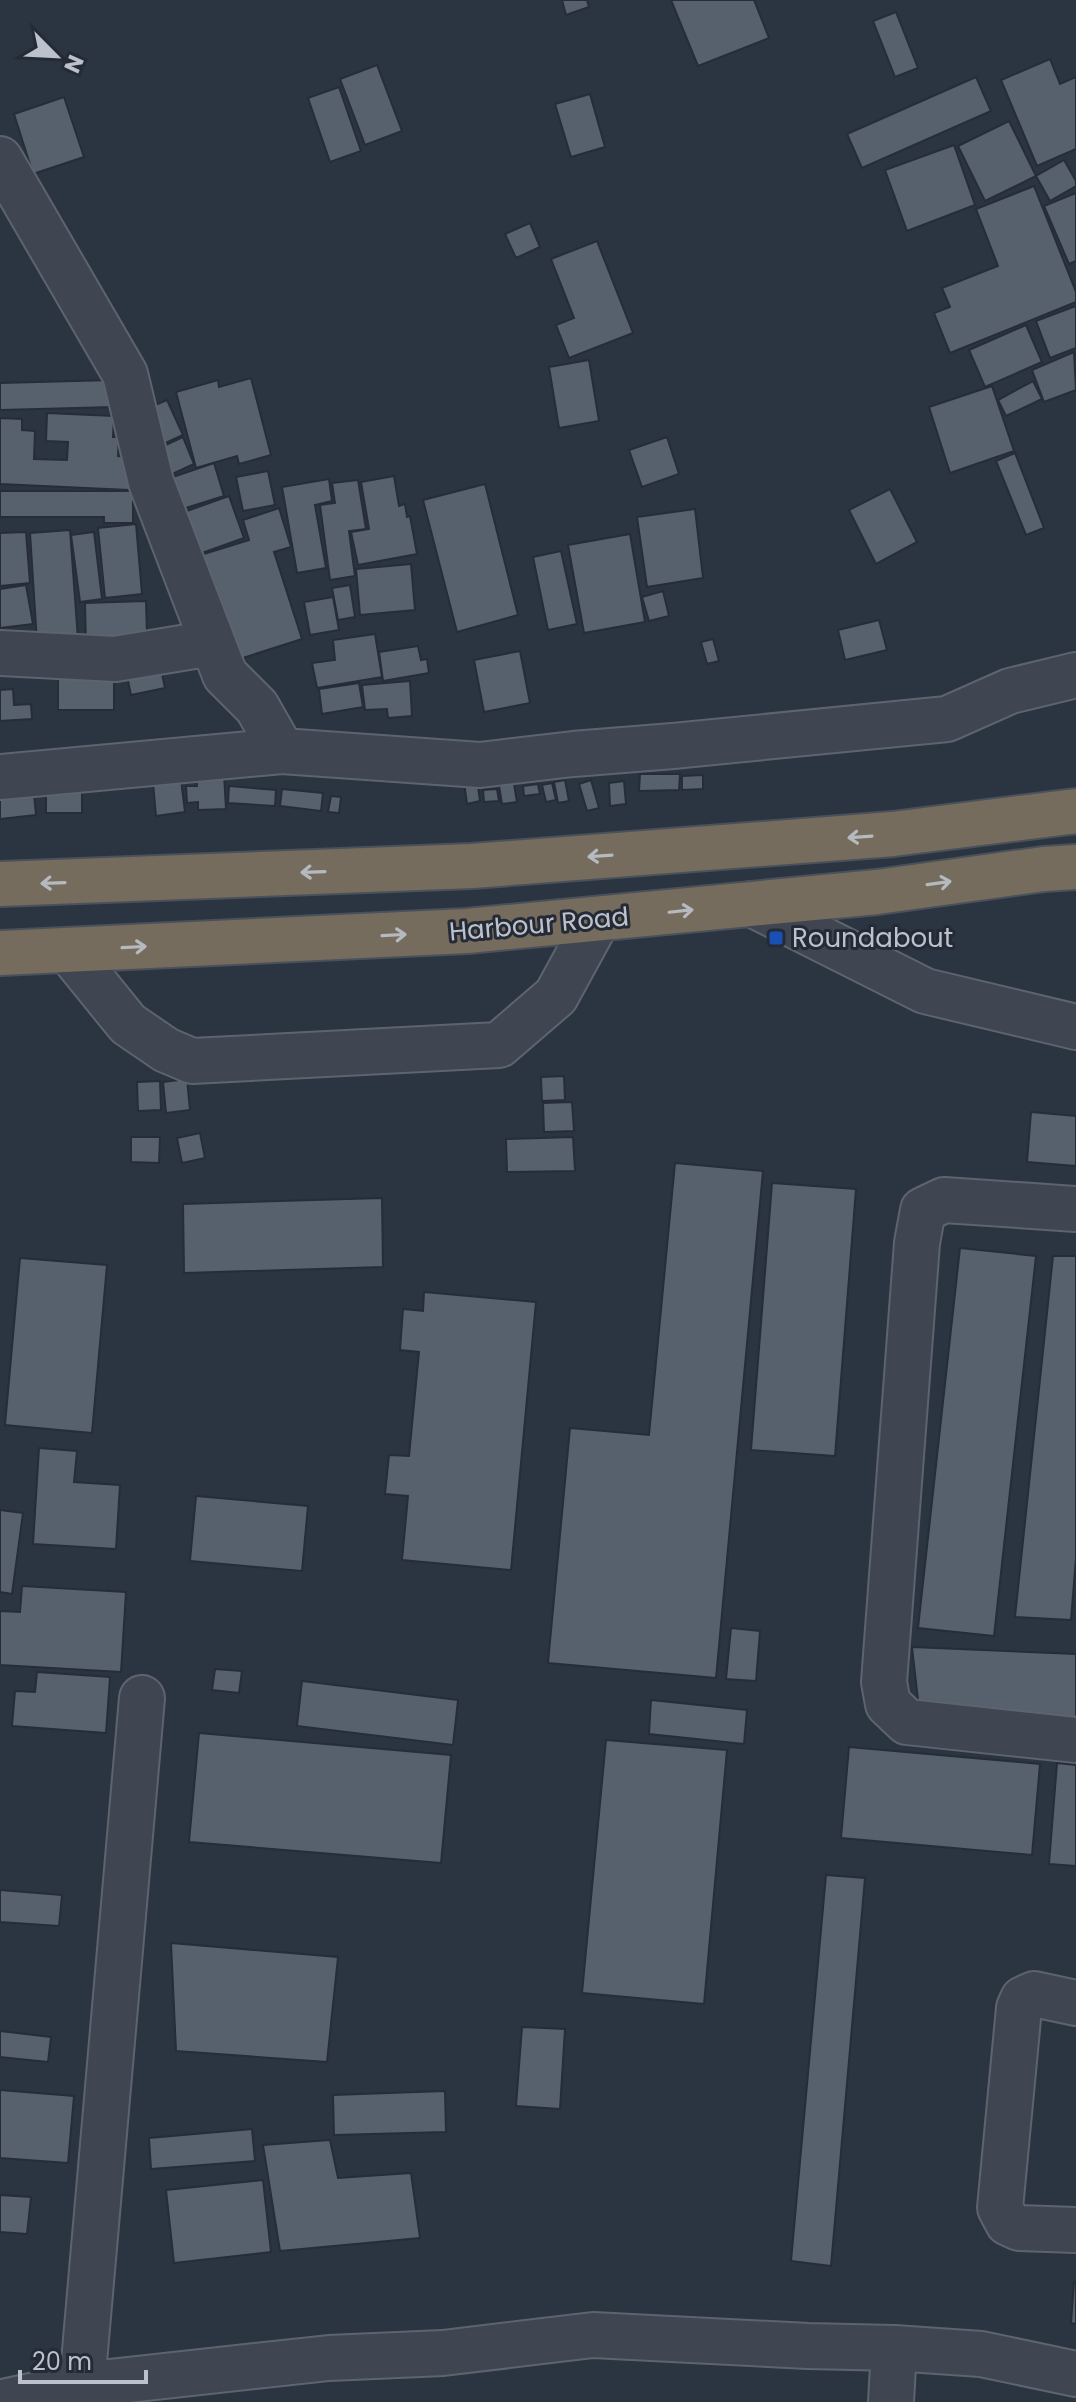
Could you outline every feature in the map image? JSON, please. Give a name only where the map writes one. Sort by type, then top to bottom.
[{"type":"highway","points":[[0,884],[472,866],[893,834],[1076,811]]},
{"type":"highway","name":"Harbour Road","points":[[0,953],[467,931],[877,892],[1076,867]]},
{"type":"street","points":[[0,159],[125,374],[151,482],[225,675],[257,707],[282,751]]},
{"type":"street","points":[[0,653],[115,659],[212,643]]},
{"type":"street","points":[[0,777],[282,751],[480,765],[947,719],[1010,691],[1076,675]]},
{"type":"street","points":[[752,904],[925,991],[1076,1027]]},
{"type":"street","points":[[68,950],[128,1024],[166,1050],[192,1061],[484,1046],[499,1045],[556,996],[598,919]]},
{"type":"street","points":[[1076,1209],[944,1200],[923,1210],[917,1243],[884,1682],[888,1704],[907,1722],[1076,1740]]},
{"type":"street","points":[[82,2385],[142,1698]]},
{"type":"street","points":[[1076,2003],[1034,1994],[1023,1999],[1019,2008],[1000,2208],[1008,2223],[1019,2228],[1076,2230]]},
{"type":"street","points":[[3,2402],[82,2385],[329,2358],[443,2353],[593,2335],[981,2354],[1076,2374]]},
{"type":"street","points":[[891,2402],[894,2348]]},
{"type":"building","points":[[562,0],[587,0],[589,7],[566,15]]},
{"type":"building","points":[[671,0],[754,0],[769,38],[698,66]]},
{"type":"building","points":[[896,12],[918,68],[895,77],[873,21]]},
{"type":"building","points":[[1050,59],[1060,84],[1076,77],[1076,149],[1037,166],[1001,80]]},
{"type":"building","points":[[377,65],[402,131],[365,145],[340,79]]},
{"type":"building","points":[[976,77],[991,111],[862,168],[847,134]]},
{"type":"building","points":[[339,87],[361,151],[330,162],[308,98]]},
{"type":"building","points":[[590,94],[605,147],[571,157],[555,104]]},
{"type":"building","points":[[64,97],[84,157],[33,174],[14,114]]},
{"type":"building","points":[[1009,121],[1036,176],[985,201],[958,146]]},
{"type":"building","points":[[954,145],[975,205],[907,231],[885,170]]},
{"type":"building","points":[[1064,160],[1076,186],[1050,201],[1036,176]]},
{"type":"building","points":[[1034,186],[1076,292],[1076,302],[950,353],[934,313],[950,307],[942,288],[998,266],[976,209]]},
{"type":"building","points":[[1076,193],[1076,261],[1069,264],[1044,206]]},
{"type":"building","points":[[530,223],[540,247],[516,258],[505,234]]},
{"type":"building","points":[[597,241],[633,333],[569,358],[556,325],[574,318],[551,259]]},
{"type":"building","points":[[1076,306],[1076,348],[1050,358],[1036,321]]},
{"type":"building","points":[[1026,325],[1042,362],[985,387],[969,350]]},
{"type":"building","points":[[1074,352],[1076,390],[1044,402],[1032,370]]},
{"type":"building","points":[[589,360],[599,421],[559,428],[549,367]]},
{"type":"building","points":[[251,378],[271,455],[239,464],[237,456],[196,468],[176,392],[218,380],[219,387]]},
{"type":"building","points":[[113,380],[114,407],[0,410],[0,383]]},
{"type":"building","points":[[1033,381],[1042,399],[1006,416],[998,400]]},
{"type":"building","points":[[992,386],[1014,451],[950,473],[929,407]]},
{"type":"building","points":[[167,400],[183,435],[159,446],[143,410]]},
{"type":"building","points":[[47,413],[114,416],[113,437],[119,437],[118,456],[130,457],[129,490],[0,484],[0,418],[22,419],[22,430],[35,431],[34,459],[67,460],[68,442],[46,441]]},
{"type":"building","points":[[183,437],[194,464],[168,476],[157,449]]},
{"type":"building","points":[[667,437],[679,474],[642,487],[629,450]]},
{"type":"building","points":[[1015,453],[1044,528],[1026,535],[996,461]]},
{"type":"building","points":[[214,463],[224,496],[173,512],[164,480]]},
{"type":"building","points":[[268,471],[275,505],[243,511],[236,477]]},
{"type":"building","points":[[394,476],[399,506],[405,504],[407,517],[410,516],[417,554],[358,565],[351,532],[369,529],[361,482]]},
{"type":"building","points":[[329,479],[332,501],[315,505],[326,568],[297,573],[282,487]]},
{"type":"building","points":[[358,480],[366,529],[349,531],[355,576],[330,580],[320,505],[335,503],[332,483]]},
{"type":"building","points":[[485,484],[518,615],[457,632],[423,500]]},
{"type":"building","points":[[890,489],[917,542],[876,564],[849,510]]},
{"type":"building","points":[[0,491],[133,491],[133,523],[104,523],[104,517],[0,517]]},
{"type":"building","points":[[229,496],[244,538],[188,558],[173,516]]},
{"type":"building","points":[[279,508],[291,547],[274,552],[302,639],[227,663],[194,557],[249,540],[243,520]]},
{"type":"building","points":[[695,509],[703,578],[647,587],[637,517]]},
{"type":"building","points":[[136,524],[142,594],[105,598],[98,528]]},
{"type":"building","points":[[70,530],[78,639],[37,642],[30,533]]},
{"type":"building","points":[[26,532],[30,583],[0,586],[0,533]]},
{"type":"building","points":[[94,532],[102,599],[80,602],[71,535]]},
{"type":"building","points":[[630,534],[645,622],[584,633],[568,545]]},
{"type":"building","points":[[561,551],[577,624],[548,630],[533,557]]},
{"type":"building","points":[[411,564],[415,610],[360,615],[356,569]]},
{"type":"building","points":[[26,585],[33,624],[0,628],[0,589]]},
{"type":"building","points":[[350,585],[355,617],[338,620],[332,588]]},
{"type":"building","points":[[663,591],[669,616],[649,621],[642,597]]},
{"type":"building","points":[[333,597],[339,630],[310,635],[304,602]]},
{"type":"building","points":[[146,601],[147,635],[115,637],[115,645],[86,647],[85,603]]},
{"type":"building","points":[[879,620],[887,650],[845,660],[838,630]]},
{"type":"building","points":[[375,634],[382,677],[317,688],[312,663],[335,660],[333,640]]},
{"type":"building","points":[[713,639],[719,661],[707,664],[701,642]]},
{"type":"building","points":[[418,646],[421,660],[427,659],[429,673],[383,681],[379,652]]},
{"type":"building","points":[[520,651],[530,703],[484,712],[474,660]]},
{"type":"building","points":[[159,660],[165,688],[131,695],[125,667]]},
{"type":"building","points":[[58,672],[114,672],[114,710],[58,710]]},
{"type":"building","points":[[410,681],[412,716],[388,718],[387,709],[365,710],[362,685]]},
{"type":"building","points":[[359,683],[363,707],[322,714],[319,689]]},
{"type":"building","points":[[13,689],[14,705],[31,704],[32,719],[0,721],[0,690]]},
{"type":"building","points":[[224,774],[226,809],[198,810],[198,802],[187,803],[186,786],[197,786],[196,775]]},
{"type":"building","points":[[640,774],[680,774],[679,790],[639,791]]},
{"type":"building","points":[[703,775],[703,789],[682,790],[682,776]]},
{"type":"building","points":[[513,778],[517,802],[502,804],[498,780]]},
{"type":"building","points":[[477,779],[480,801],[467,804],[464,782]]},
{"type":"building","points":[[181,780],[185,812],[156,816],[153,783]]},
{"type":"building","points":[[565,780],[569,801],[558,803],[554,782]]},
{"type":"building","points":[[591,780],[599,808],[587,811],[579,784]]},
{"type":"building","points":[[624,781],[626,804],[610,806],[609,783]]},
{"type":"building","points":[[552,783],[556,800],[546,802],[542,785]]},
{"type":"building","points":[[538,784],[540,794],[524,796],[523,786]]},
{"type":"building","points":[[33,785],[36,815],[0,819],[0,788]]},
{"type":"building","points":[[229,786],[276,790],[275,806],[228,803]]},
{"type":"building","points":[[282,789],[323,793],[321,811],[280,806]]},
{"type":"building","points":[[497,789],[499,801],[484,802],[483,790]]},
{"type":"building","points":[[46,791],[82,791],[82,813],[46,813]]},
{"type":"building","points":[[331,796],[341,797],[339,813],[328,812]]},
{"type":"building","points":[[564,1076],[565,1100],[542,1101],[541,1077]]},
{"type":"building","points":[[187,1079],[190,1110],[166,1113],[163,1082]]},
{"type":"building","points":[[160,1081],[161,1110],[138,1111],[137,1082]]},
{"type":"building","points":[[572,1102],[574,1131],[544,1132],[543,1103]]},
{"type":"building","points":[[1031,1112],[1076,1116],[1076,1166],[1027,1162]]},
{"type":"building","points":[[200,1133],[205,1158],[182,1163],[177,1138]]},
{"type":"building","points":[[131,1137],[160,1137],[159,1163],[131,1162]]},
{"type":"building","points":[[573,1137],[575,1171],[507,1172],[506,1139]]},
{"type":"building","points":[[675,1163],[763,1171],[716,1678],[548,1663],[570,1428],[649,1435]]},
{"type":"building","points":[[772,1183],[856,1189],[835,1456],[751,1450]]},
{"type":"building","points":[[382,1198],[383,1267],[184,1273],[183,1204]]},
{"type":"building","points":[[960,1248],[1036,1256],[994,1636],[918,1628]]},
{"type":"building","points":[[1053,1256],[1076,1256],[1076,1558],[1071,1620],[1015,1617]]},
{"type":"building","points":[[20,1258],[107,1265],[92,1433],[5,1425]]},
{"type":"building","points":[[424,1292],[536,1302],[511,1570],[402,1560],[408,1496],[385,1494],[389,1455],[409,1456],[419,1352],[400,1350],[403,1309],[423,1311]]},
{"type":"building","points":[[39,1448],[77,1451],[74,1482],[120,1485],[116,1549],[33,1544]]},
{"type":"building","points":[[196,1496],[308,1506],[302,1571],[190,1561]]},
{"type":"building","points":[[0,1510],[23,1513],[12,1594],[0,1592]]},
{"type":"building","points":[[22,1586],[126,1592],[121,1672],[0,1665],[0,1611],[20,1612]]},
{"type":"building","points":[[731,1628],[760,1631],[756,1681],[726,1679]]},
{"type":"building","points":[[912,1647],[1076,1654],[1076,1726],[920,1718]]},
{"type":"building","points":[[215,1669],[242,1671],[239,1693],[212,1690]]},
{"type":"building","points":[[37,1672],[110,1677],[106,1733],[12,1726],[15,1691],[35,1692]]},
{"type":"building","points":[[302,1681],[458,1700],[453,1745],[297,1726]]},
{"type":"building","points":[[651,1700],[747,1710],[744,1744],[649,1734]]},
{"type":"building","points":[[199,1733],[451,1755],[441,1863],[189,1842]]},
{"type":"building","points":[[606,1740],[727,1750],[704,2004],[582,1993]]},
{"type":"building","points":[[849,1747],[1040,1764],[1032,1855],[841,1838]]},
{"type":"building","points":[[1057,1763],[1076,1765],[1076,1866],[1049,1864]]},
{"type":"building","points":[[826,1875],[865,1878],[831,2266],[791,2261]]},
{"type":"building","points":[[0,1890],[62,1895],[59,1926],[0,1922]]},
{"type":"building","points":[[171,1943],[338,1957],[327,2062],[176,2051]]},
{"type":"building","points":[[522,2027],[565,2029],[560,2109],[516,2106]]},
{"type":"building","points":[[0,2031],[51,2037],[48,2062],[0,2057]]},
{"type":"building","points":[[0,2090],[74,2096],[68,2163],[0,2158]]},
{"type":"building","points":[[445,2091],[446,2132],[334,2135],[333,2095]]},
{"type":"building","points":[[252,2129],[255,2161],[151,2169],[149,2138]]},
{"type":"building","points":[[330,2140],[338,2178],[411,2173],[420,2238],[280,2251],[263,2145]]},
{"type":"building","points":[[263,2180],[271,2252],[174,2263],[166,2190]]},
{"type":"building","points":[[0,2195],[31,2197],[27,2234],[0,2232]]},
{"type":"building","points":[[1076,2282],[1076,2324],[1071,2323]]},
{"type":"place","name":"Roundabout","points":[[776,938]]}]
